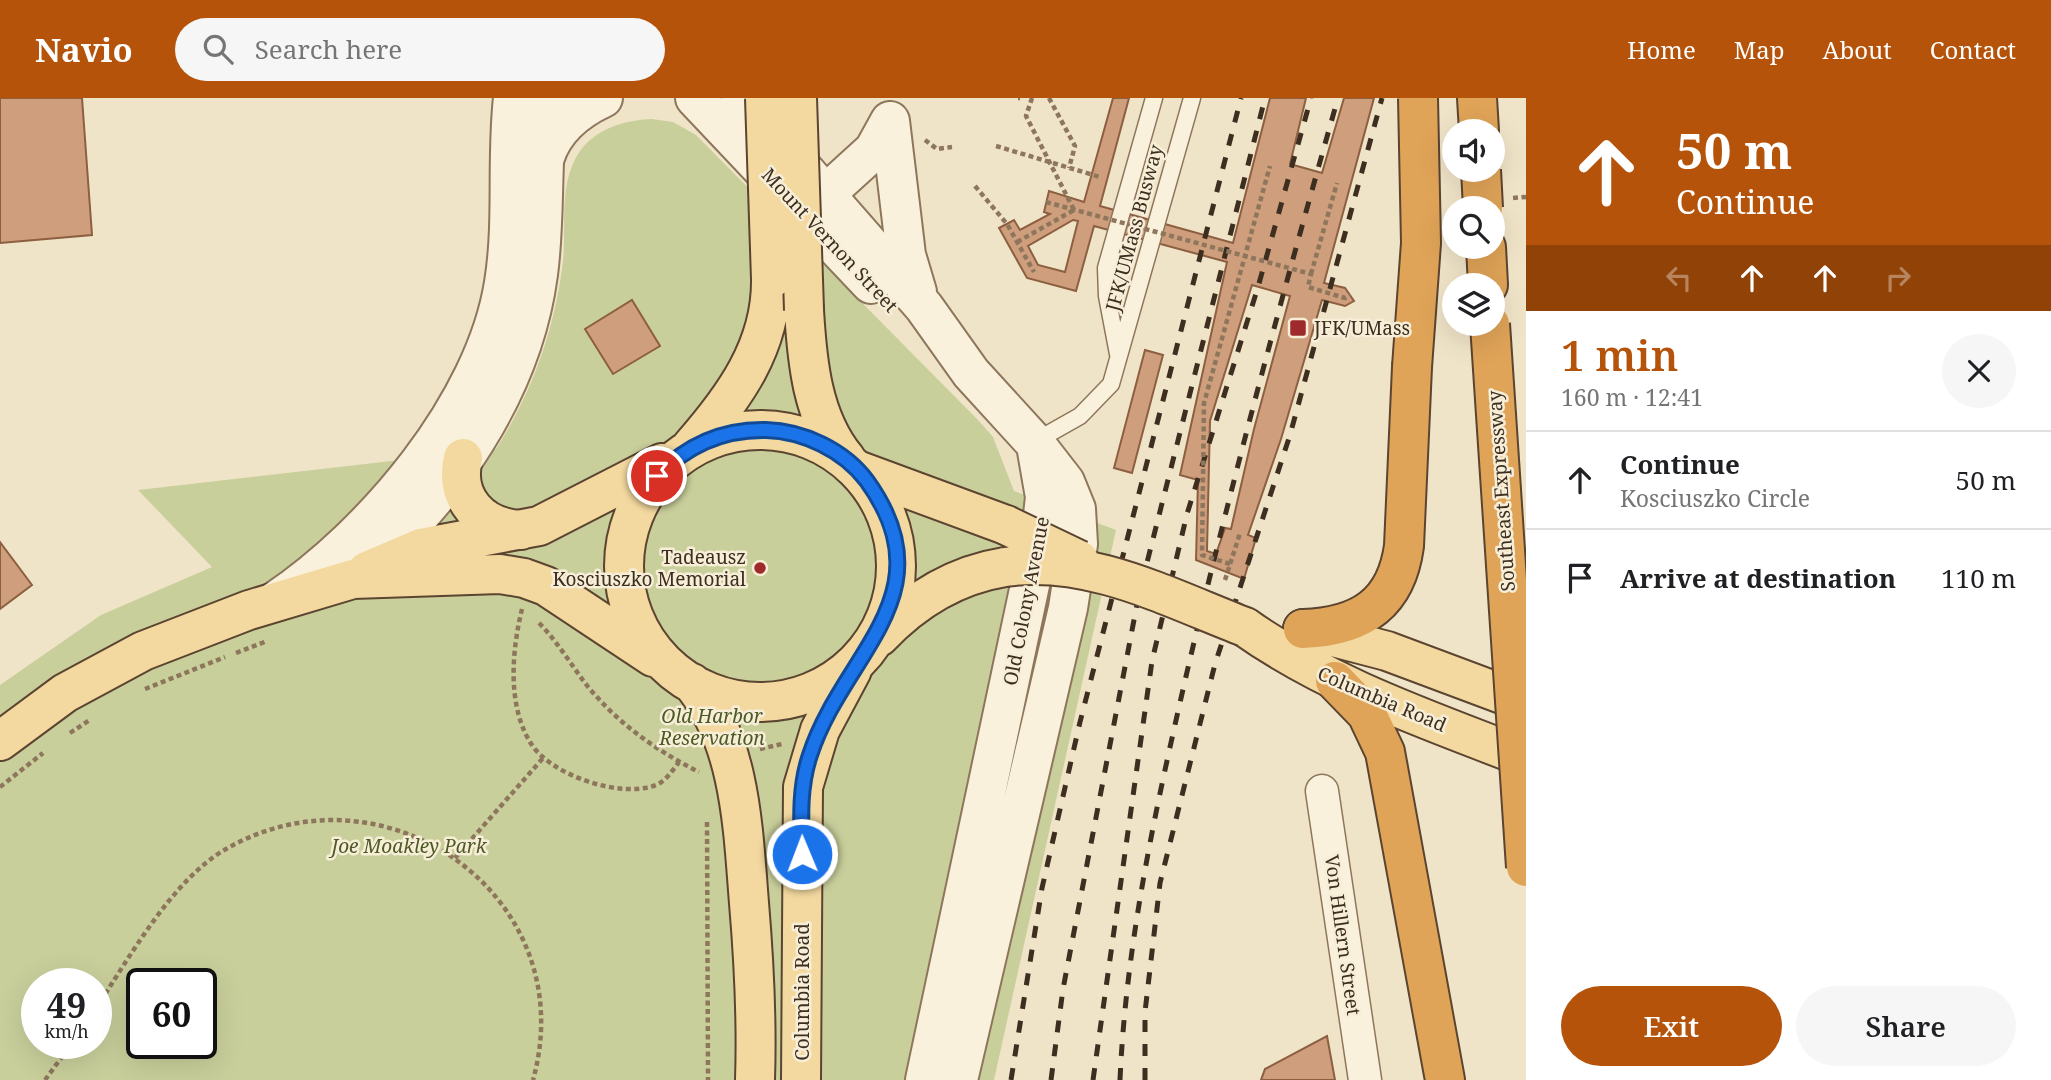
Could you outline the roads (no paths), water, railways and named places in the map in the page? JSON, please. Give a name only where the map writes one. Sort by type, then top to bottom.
[{"type":"highway","points":[[1303,629],[1331,628],[1364,614],[1384,598],[1398,574],[1404,546],[1412,367],[1421,254],[1418,98]]},
{"type":"highway","points":[[1477,98],[1478,119]]},
{"type":"highway","name":"Southeast Expressway","points":[[1491,336],[1526,867]]},
{"type":"highway","points":[[1335,681],[1367,714],[1385,752],[1445,1080]]},
{"type":"main road","points":[[755,1080],[753,956],[739,803],[730,761],[714,717],[682,677],[649,645],[633,617],[625,586],[624,553],[631,522],[650,484],[685,451],[725,403],[759,349],[769,316],[771,279],[765,98]]},
{"type":"main road","points":[[353,579],[500,573],[524,578],[546,586],[682,677],[739,700],[776,701],[824,687],[863,655],[886,618],[893,597],[896,555],[893,534],[882,505],[830,435],[820,412],[809,367],[804,310],[797,98]]},
{"type":"main road","points":[[0,741],[46,705],[104,670],[200,627],[353,579],[392,558],[421,548],[526,530],[685,451],[730,433],[772,430],[813,440],[853,466]]},
{"type":"main road","points":[[463,458],[462,487],[477,514],[505,528],[526,530]]},
{"type":"main road","name":"Columbia Road","points":[[853,466],[1006,525],[1102,573],[1245,627],[1335,681],[1526,758]]},
{"type":"main road","name":"Columbia Road","points":[[801,1080],[803,787],[820,730],[863,655],[897,620],[934,591],[969,575],[1005,567],[1057,564],[1102,573]]},
{"type":"main road","name":"Columbia Road","points":[[1245,627],[1303,629],[1387,652],[1526,703]]},
{"type":"street","points":[[491,98],[509,231]]},
{"type":"street","points":[[274,602],[307,577],[354,534],[413,470],[441,433],[467,390],[489,341],[503,286],[509,231],[513,98]]},
{"type":"street","points":[[353,579],[406,530],[463,458],[508,378],[529,320],[540,262],[543,166],[550,98]]},
{"type":"street","points":[[543,166],[549,147],[562,127],[583,108],[604,98]]},
{"type":"street","name":"Mount Vernon Street","points":[[741,98],[816,202],[914,329],[971,373]]},
{"type":"street","name":"Mount Vernon Street","points":[[693,100],[816,202]]},
{"type":"street","points":[[816,202],[874,150],[889,109]]},
{"type":"street","points":[[841,231],[875,199],[885,183],[890,164],[889,109]]},
{"type":"street","points":[[889,109],[906,255],[924,307]]},
{"type":"street","name":"Mount Vernon Street","points":[[841,231],[924,307],[971,373],[1034,442]]},
{"type":"street","name":"Old Colony Avenue","points":[[925,1080],[1041,533],[1044,490],[1034,442]]},
{"type":"street","name":"Old Colony Avenue","points":[[958,1080],[1075,571],[1077,526],[1072,495],[1034,442]]},
{"type":"street","name":"Von Hillern Street","points":[[1322,791],[1365,1080]]},
{"type":"lane","name":"JFK/UMass Busway","points":[[1117,370],[1118,344],[1107,296],[1106,268],[1154,98]]},
{"type":"lane","name":"JFK/UMass Busway","points":[[1034,442],[1092,406],[1111,384],[1192,98]]},
{"type":"railway","points":[[1011,1080],[1042,888],[1080,722],[1241,98]]},
{"type":"railway","points":[[1051,1080],[1063,989],[1139,594],[1265,98]]},
{"type":"railway","points":[[1093,1080],[1152,661],[1187,514],[1258,287],[1311,98]]},
{"type":"railway","points":[[1120,1080],[1123,1028],[1136,926],[1175,723],[1240,456],[1338,98]]},
{"type":"railway","points":[[1145,1080],[1145,1012],[1160,883],[1215,664],[1290,435],[1382,98]]},
{"type":"place","name":"JFK/UMass","points":[[1298,328]]},
{"type":"place","name":"Tadeausz Kosciuszko Memorial","points":[[760,568]]},
{"type":"park label","name":"Old Harbor Reservation","points":[[712,727]]},
{"type":"park label","name":"Joe Moakley Park","points":[[409,846]]}]
